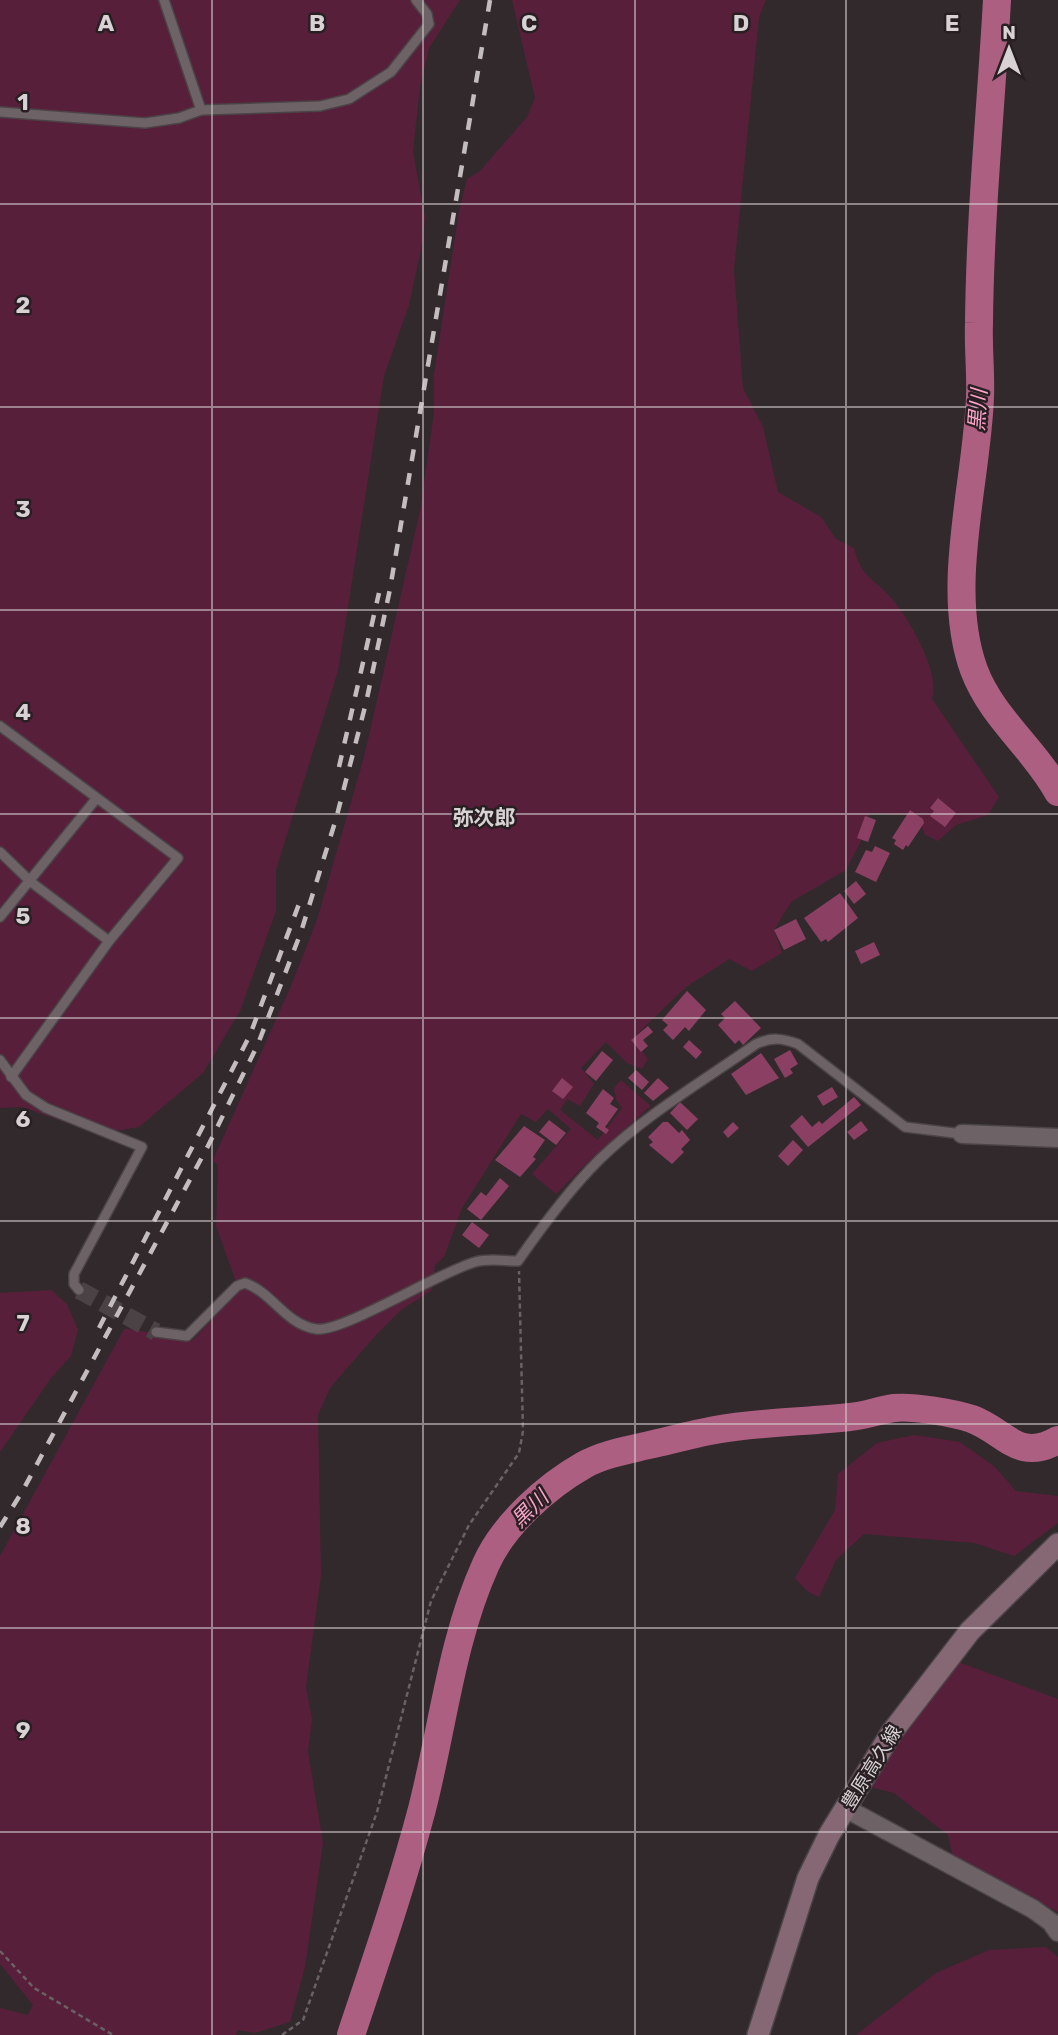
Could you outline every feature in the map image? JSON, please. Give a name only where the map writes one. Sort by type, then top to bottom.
[{"type":"main road","name":"豊原高久線","points":[[758,2035],[808,1878],[845,1808],[892,1732],[933,1674],[970,1630],[1058,1544]]},
{"type":"street","points":[[962,1134],[1058,1138]]},
{"type":"street","points":[[845,1808],[1033,1909],[1051,1922],[1058,1932]]},
{"type":"lane","points":[[164,0],[201,110]]},
{"type":"lane","points":[[0,112],[145,123],[179,118],[201,110],[320,106],[349,99],[391,72],[429,24],[427,14],[416,0]]},
{"type":"lane","points":[[0,726],[178,858],[109,941],[11,1077]]},
{"type":"lane","points":[[0,917],[32,882],[96,799]]},
{"type":"lane","points":[[0,852],[32,882],[109,941]]},
{"type":"lane","points":[[156,1332],[187,1336],[237,1286],[245,1283],[257,1287],[293,1321],[319,1330],[333,1328],[473,1262],[518,1261],[575,1185],[601,1158],[637,1128],[756,1044],[768,1039],[785,1039],[798,1044],[905,1127],[962,1134]]},
{"type":"lane","points":[[0,1060],[26,1096],[46,1108],[142,1147],[74,1274],[74,1284],[79,1290]]},
{"type":"path","points":[[282,2035],[303,2020],[377,1812],[431,1601],[469,1525],[519,1453],[523,1431],[518,1261]]},
{"type":"path","points":[[0,1951],[34,1989],[113,2035]]},
{"type":"shaded area","points":[[0,0],[460,0],[429,48],[420,86],[413,152],[425,217],[423,240],[409,305],[384,376],[338,671],[276,870],[276,911],[240,1011],[203,1073],[139,1127],[99,1134],[22,1107],[0,1108]]},
{"type":"shaded area","points":[[512,0],[766,0],[759,17],[734,270],[743,388],[763,427],[778,492],[821,517],[836,539],[854,548],[861,567],[899,608],[928,661],[934,688],[932,699],[999,797],[988,815],[956,825],[938,841],[925,835],[918,816],[870,813],[860,843],[846,870],[791,902],[774,930],[782,953],[752,971],[729,959],[686,987],[632,1039],[648,1059],[642,1069],[627,1063],[606,1042],[581,1068],[594,1084],[580,1106],[567,1099],[560,1110],[598,1140],[622,1108],[616,1099],[614,1088],[621,1080],[651,1106],[556,1194],[532,1174],[571,1129],[548,1109],[536,1122],[521,1114],[462,1208],[444,1257],[435,1265],[432,1290],[401,1310],[330,1388],[318,1415],[321,1575],[306,1687],[312,1719],[308,1752],[323,1843],[305,1967],[290,2022],[255,2033],[238,2030],[236,2035],[0,2035],[0,2008],[28,2015],[33,2005],[0,1964],[0,1556],[124,1329],[192,1341],[239,1290],[216,1226],[218,1165],[213,1160],[291,986],[317,920],[364,757],[420,511],[434,413],[434,374],[459,211],[467,179],[479,172],[527,117],[535,98]]},
{"type":"shaded area","points":[[51,1290],[67,1304],[78,1330],[71,1356],[51,1378],[0,1452],[0,1293]]},
{"type":"shaded area","points":[[914,1435],[960,1442],[995,1467],[1016,1491],[1058,1496],[1058,1523],[1014,1556],[975,1543],[864,1534],[836,1560],[819,1597],[807,1591],[795,1578],[835,1510],[838,1474],[877,1443]]},
{"type":"shaded area","points":[[953,1660],[1058,1699],[1058,1912],[953,1858],[948,1835],[894,1793],[866,1786]]},
{"type":"shaded area","points":[[1046,1947],[1058,1957],[1058,2035],[856,2035],[936,1973],[989,1950]]},
{"type":"building","points":[[938,798],[956,813],[945,827],[930,816],[934,811],[930,808]]},
{"type":"building","points":[[910,810],[923,819],[924,823],[908,847],[906,845],[903,850],[894,844],[896,840],[892,838]]},
{"type":"building","points":[[865,816],[876,820],[868,842],[857,838]]},
{"type":"building","points":[[875,846],[890,853],[876,882],[855,872],[866,850],[872,852]]},
{"type":"building","points":[[856,881],[866,894],[854,904],[844,891]]},
{"type":"building","points":[[840,893],[858,918],[828,942],[826,939],[821,942],[804,918]]},
{"type":"building","points":[[796,919],[806,939],[784,950],[774,930]]},
{"type":"building","points":[[874,942],[880,955],[861,964],[855,951]]},
{"type":"building","points":[[687,991],[706,1010],[689,1031],[685,1027],[673,1040],[663,1030],[668,1025],[662,1020]]},
{"type":"building","points":[[735,1001],[761,1028],[743,1045],[739,1040],[735,1044],[718,1025],[725,1018],[721,1014]]},
{"type":"building","points":[[648,1026],[653,1032],[643,1040],[648,1046],[641,1052],[631,1040]]},
{"type":"building","points":[[689,1040],[702,1052],[696,1059],[683,1047]]},
{"type":"building","points":[[790,1050],[798,1064],[790,1069],[793,1073],[785,1078],[774,1059]]},
{"type":"building","points":[[602,1051],[613,1060],[596,1081],[585,1072]]},
{"type":"building","points":[[761,1053],[779,1078],[746,1095],[731,1074]]},
{"type":"building","points":[[636,1070],[649,1082],[642,1090],[628,1078]]},
{"type":"building","points":[[562,1078],[573,1087],[563,1099],[552,1091]]},
{"type":"building","points":[[658,1078],[669,1088],[653,1101],[644,1093]]},
{"type":"building","points":[[832,1087],[838,1097],[823,1106],[817,1096]]},
{"type":"building","points":[[603,1089],[614,1098],[610,1104],[618,1109],[605,1127],[609,1130],[606,1134],[596,1127],[599,1123],[586,1113]]},
{"type":"building","points":[[854,1097],[861,1105],[808,1147],[790,1126],[802,1115],[812,1127],[819,1121],[822,1124]]},
{"type":"building","points":[[680,1102],[698,1119],[687,1130],[670,1113]]},
{"type":"building","points":[[549,1120],[566,1133],[556,1145],[539,1132]]},
{"type":"building","points":[[861,1121],[868,1130],[854,1140],[847,1132]]},
{"type":"building","points":[[663,1122],[668,1122],[679,1133],[682,1130],[690,1140],[681,1149],[684,1152],[672,1164],[649,1145],[653,1142],[648,1137]]},
{"type":"building","points":[[733,1122],[739,1128],[728,1138],[723,1132]]},
{"type":"building","points":[[524,1126],[545,1140],[533,1157],[536,1159],[520,1177],[495,1160]]},
{"type":"building","points":[[793,1140],[803,1150],[788,1166],[778,1156]]},
{"type":"building","points":[[500,1178],[509,1186],[481,1220],[467,1209],[481,1192],[486,1196]]},
{"type":"building","points":[[472,1222],[489,1235],[479,1248],[462,1235]]},
{"type":"waterway","name":"黒川","points":[[997,0],[981,242],[980,397],[965,535],[962,605],[966,638],[974,670],[982,687],[1058,792]]},
{"type":"waterway","name":"黒川","points":[[351,2035],[414,1837],[456,1654],[474,1593],[494,1549],[515,1521],[541,1495],[584,1465],[624,1451],[732,1427],[856,1416],[894,1408],[933,1410],[972,1419],[1022,1447],[1044,1446],[1058,1440]]},
{"type":"tunnel","points":[[79,1290],[156,1332]]},
{"type":"railway","points":[[0,1527],[22,1492],[208,1146],[258,1044],[301,932],[336,819],[366,703],[390,589],[490,0]]},
{"type":"railway","points":[[339,767],[379,593]]},
{"type":"railway","points":[[99,1328],[250,1035],[299,904]]},
{"type":"district","name":"弥次郎","points":[[484,818]]}]
